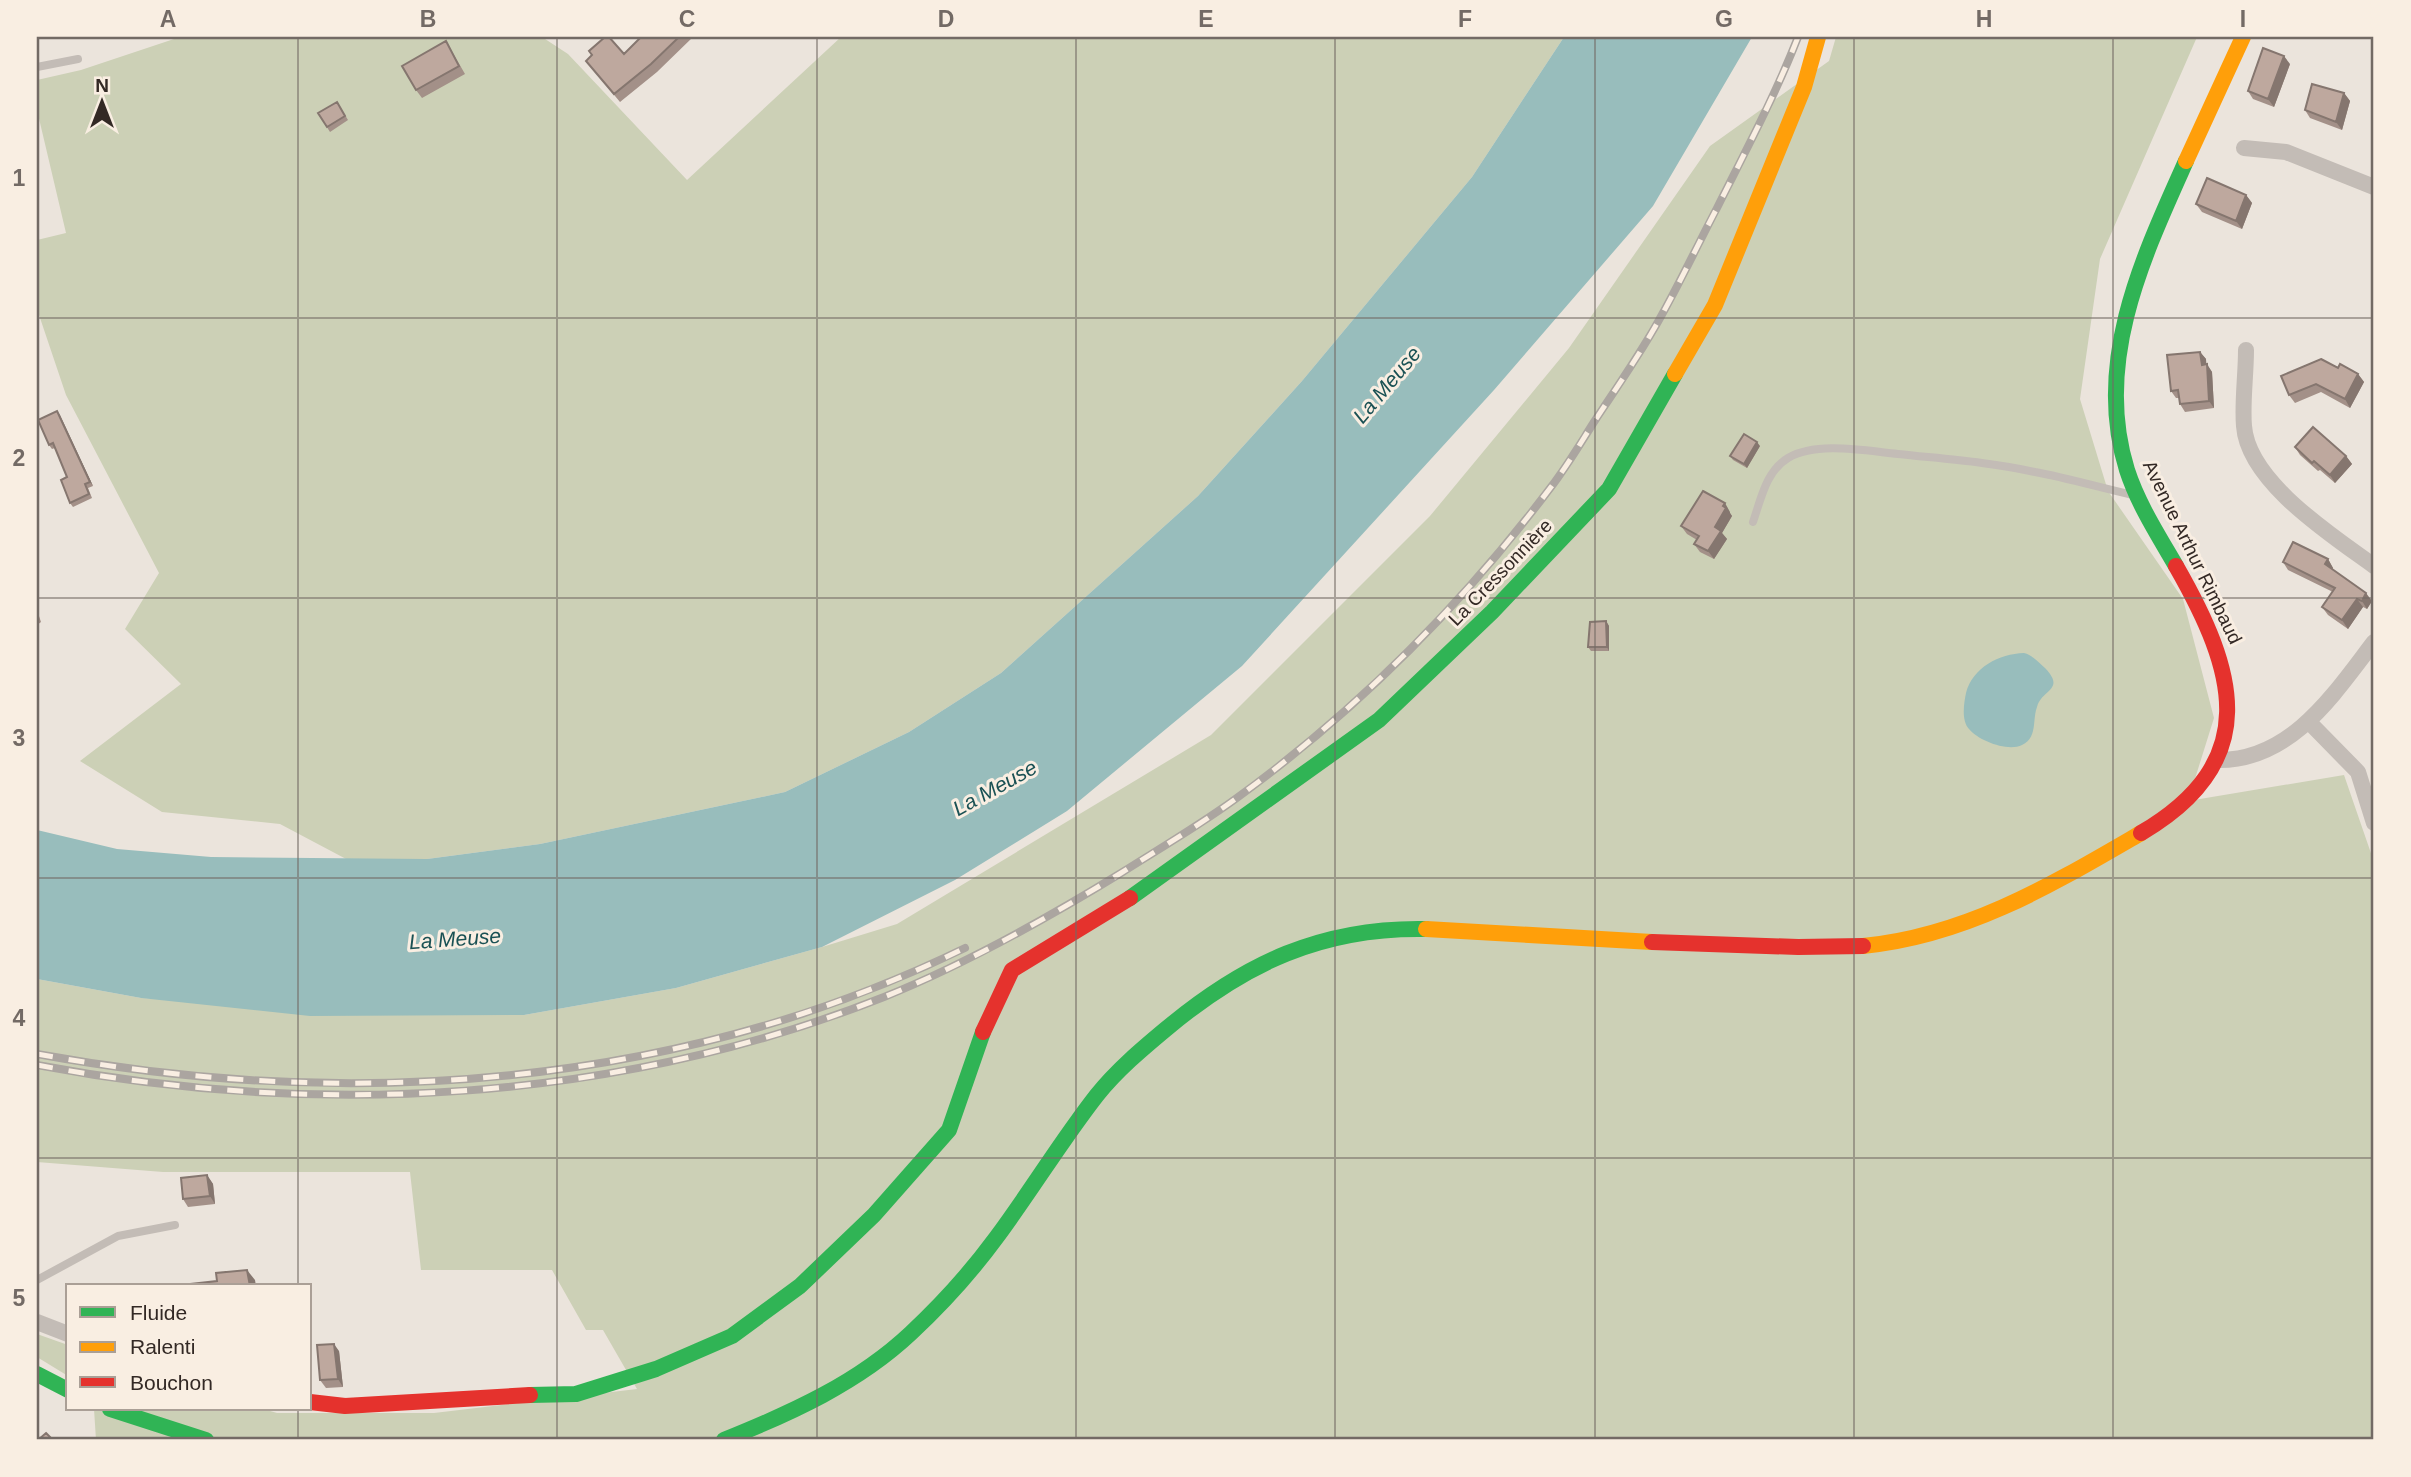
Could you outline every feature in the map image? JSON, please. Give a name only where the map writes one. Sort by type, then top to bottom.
[{"type":"street","name":"La Cressonnière","points":[[312,1402],[345,1406],[576,1394],[656,1369],[732,1336],[800,1286],[874,1215],[949,1130],[979,1041],[1012,970],[1134,896],[1379,720],[1492,612],[1609,489],[1715,305],[1804,87],[1818,37]]},
{"type":"street","name":"Avenue Arthur Rimbaud","points":[[724,1440],[784,1416],[827,1393],[869,1367],[906,1338],[968,1275],[1100,1091],[1126,1064],[1213,990],[1275,956],[1346,935],[1418,930],[1824,948],[1896,942],[1932,935],[2033,895],[2148,829],[2184,805],[2205,782],[2218,760],[2226,730],[2225,679],[2221,657],[2210,629],[2168,555],[2131,478],[2121,440],[2116,403],[2124,320],[2135,283],[2168,200],[2243,37]]},
{"type":"street","points":[[2244,148],[2286,152],[2374,187]]},
{"type":"street","points":[[2246,350],[2244,429],[2257,464],[2313,521],[2374,566]]},
{"type":"street","points":[[2218,760],[2233,760],[2275,747],[2309,722],[2374,642]]},
{"type":"street","points":[[2309,722],[2358,772],[2374,823]]},
{"type":"street","points":[[37,1322],[66,1333]]},
{"type":"street","points":[[37,1374],[66,1389]]},
{"type":"street","points":[[113,1410],[206,1440]]},
{"type":"lane","points":[[37,67],[78,59]]},
{"type":"lane","points":[[1753,522],[1768,479],[1778,466],[1790,457],[1811,451],[1841,448],[2034,471],[2140,497]]},
{"type":"lane","points":[[37,1280],[118,1236],[175,1225]]},
{"type":"green space","points":[[180,37],[542,37],[568,54],[687,180],[841,37],[1564,37],[1472,177],[1302,381],[1198,496],[1001,673],[909,732],[785,792],[540,844],[427,859],[348,860],[280,824],[162,812],[80,761],[181,684],[125,629],[159,573],[66,395],[37,309],[37,240],[66,233],[37,110],[37,80],[81,70]]},
{"type":"green space","points":[[1836,37],[2197,37],[2100,259],[2080,399],[2108,491],[2183,599],[2214,718],[2188,801],[2344,775],[2374,862],[2374,1440],[96,1440],[94,1410],[434,1413],[637,1389],[603,1330],[586,1330],[552,1270],[421,1270],[410,1172],[163,1172],[37,1162],[37,979],[141,998],[524,1015],[676,988],[897,924],[1211,735],[1430,516],[1569,348],[1710,146],[1829,61]]},
{"type":"green space","points":[[37,1334],[66,1344],[66,1375],[37,1357]]},
{"type":"water","name":"La Meuse","points":[[1564,37],[1752,37],[1653,206],[1494,390],[1242,666],[1067,811],[955,880],[822,947],[676,988],[524,1015],[310,1016],[141,998],[37,979],[37,830],[117,849],[211,857],[427,859],[540,844],[785,792],[909,732],[1001,673],[1198,496],[1302,381],[1472,177]]},
{"type":"water","points":[[2024,653],[2045,668],[2051,675],[2053,685],[2040,701],[2027,742],[2016,747],[1994,744],[1980,738],[1966,725],[1966,693],[1975,676],[1988,664],[2005,656]]},
{"type":"building","points":[[605,37],[609,37],[624,54],[641,37],[679,37],[614,94],[586,61],[592,55],[589,51]]},
{"type":"building","points":[[446,41],[459,66],[416,90],[402,66]]},
{"type":"building","points":[[2263,48],[2284,56],[2268,99],[2248,91]]},
{"type":"building","points":[[2312,84],[2344,93],[2336,122],[2305,110]]},
{"type":"building","points":[[337,102],[345,116],[327,127],[318,113]]},
{"type":"building","points":[[2207,178],[2246,195],[2236,221],[2196,204]]},
{"type":"building","points":[[2200,352],[2202,365],[2207,364],[2209,401],[2180,404],[2178,390],[2171,391],[2167,355]]},
{"type":"building","points":[[2321,359],[2338,368],[2340,364],[2358,374],[2345,399],[2316,384],[2289,395],[2281,376]]},
{"type":"building","points":[[57,411],[90,482],[85,484],[89,494],[70,503],[61,480],[67,477],[53,443],[49,445],[38,420]]},
{"type":"building","points":[[2313,427],[2346,456],[2330,475],[2295,447]]},
{"type":"building","points":[[1744,434],[1757,442],[1744,464],[1730,456]]},
{"type":"building","points":[[1703,491],[1725,503],[1723,506],[1726,508],[1715,527],[1721,531],[1708,551],[1694,544],[1699,536],[1681,526]]},
{"type":"building","points":[[2293,542],[2328,559],[2325,564],[2366,593],[2362,601],[2357,599],[2342,620],[2322,607],[2335,588],[2283,562]]},
{"type":"building","points":[[1606,621],[1607,647],[1588,647],[1590,622]]},
{"type":"building","points":[[207,1175],[210,1196],[183,1199],[181,1178]]},
{"type":"building","points":[[247,1270],[250,1284],[191,1284],[217,1281],[216,1273]]},
{"type":"building","points":[[334,1344],[338,1379],[320,1380],[317,1345]]},
{"type":"building","points":[[46,1433],[53,1440],[38,1440]]},
{"type":"railway","points":[[37,1065],[143,1082],[250,1092],[358,1095],[465,1091],[572,1079],[678,1060],[782,1033],[915,984],[1005,940],[1064,907],[1234,800],[1322,731],[1404,655],[1517,531],[1557,479],[1663,313],[1749,145],[1798,37]]},
{"type":"railway","points":[[37,1054],[155,1072],[273,1081],[392,1083],[510,1075],[626,1059],[742,1032],[855,995],[965,948]]},
{"type":"traffic: fast","points":[[2176,566],[2155,531],[2127,470],[2118,430],[2116,390],[2119,350],[2139,272],[2186,161]]},
{"type":"traffic: fast","points":[[1130,898],[1379,720],[1492,612],[1609,489],[1675,374]]},
{"type":"traffic: fast","points":[[724,1440],[774,1419],[846,1382],[911,1333],[956,1287],[986,1251],[1097,1095],[1121,1068],[1196,1006],[1225,985],[1256,968],[1319,942],[1353,934],[1426,929]]},
{"type":"traffic: fast","points":[[530,1395],[576,1394],[656,1369],[732,1336],[800,1286],[874,1215],[949,1130],[983,1032]]},
{"type":"traffic: fast","points":[[37,1374],[66,1389]]},
{"type":"traffic: fast","points":[[113,1410],[206,1440]]},
{"type":"traffic: slow","points":[[1675,374],[1715,305],[1804,87],[1818,37]]},
{"type":"traffic: slow","points":[[2186,161],[2243,37]]},
{"type":"traffic: slow","points":[[1863,946],[1938,931],[2008,905],[2042,889],[2141,833]]},
{"type":"traffic: slow","points":[[1426,929],[1652,942]]},
{"type":"traffic: jam","points":[[2141,833],[2180,805],[2207,776],[2222,745],[2227,712],[2224,678],[2213,642],[2176,566]]},
{"type":"traffic: jam","points":[[983,1032],[1012,970],[1130,898]]},
{"type":"traffic: jam","points":[[1652,942],[1798,947],[1863,946]]},
{"type":"traffic: jam","points":[[312,1402],[345,1406],[530,1395]]}]
